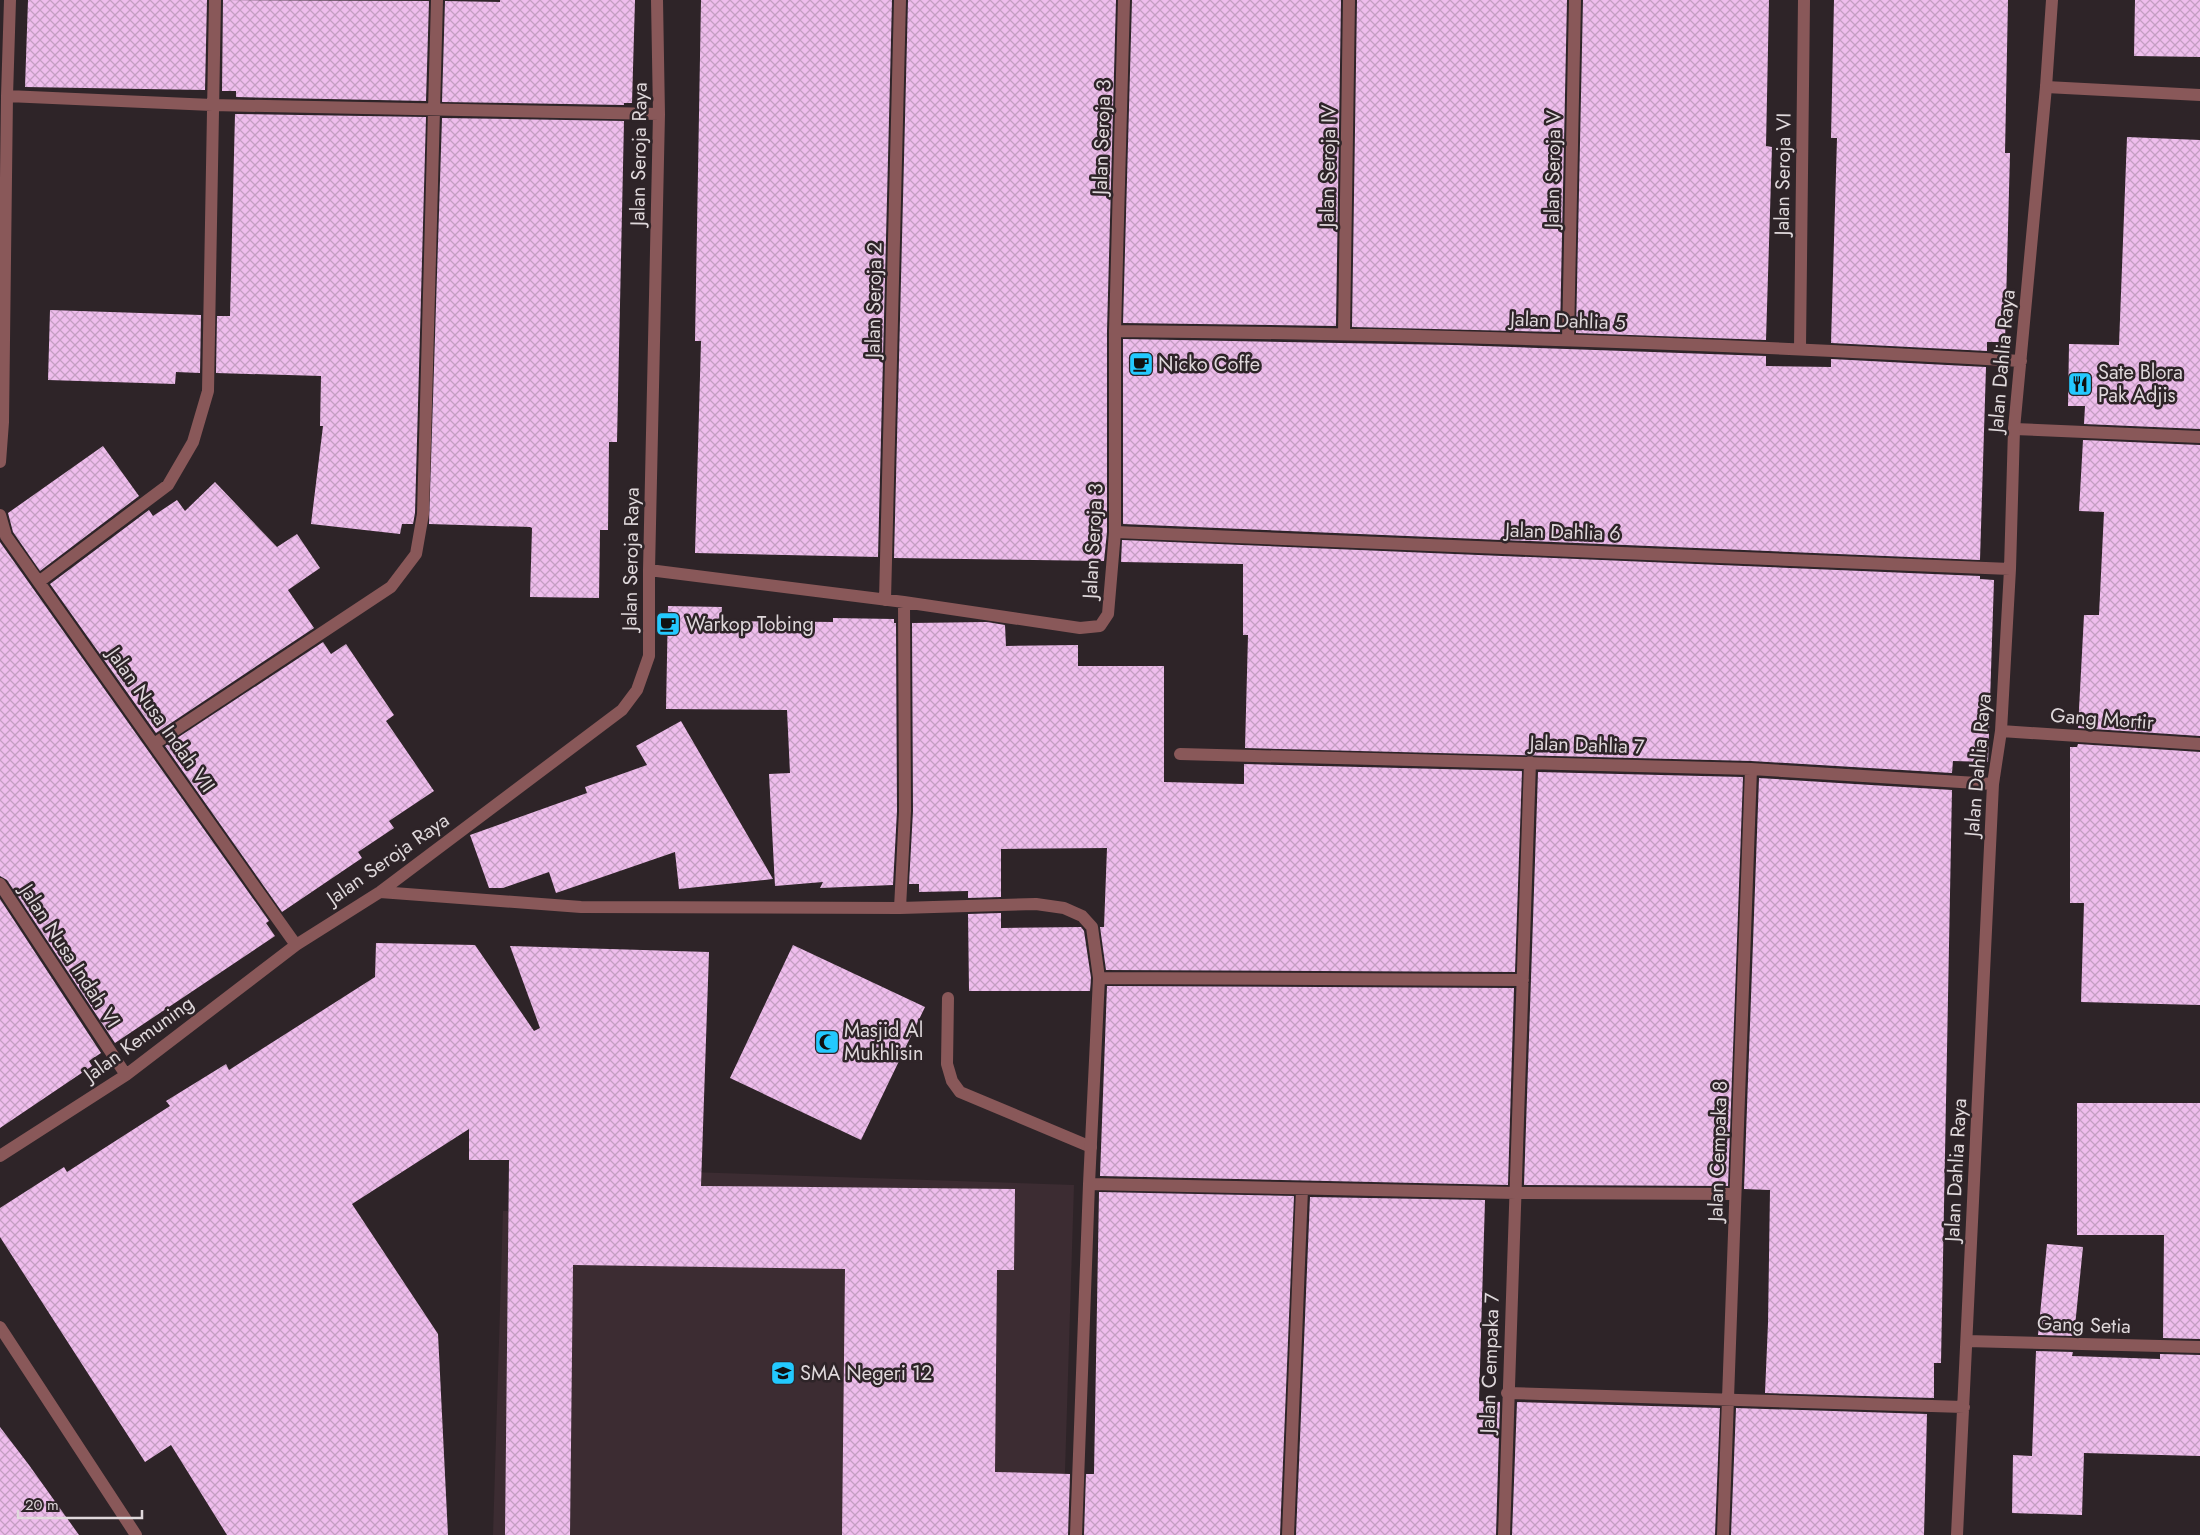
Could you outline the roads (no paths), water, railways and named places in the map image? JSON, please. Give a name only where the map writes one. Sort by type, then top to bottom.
[{"type":"street","points":[[0,462],[10,0]]},
{"type":"street","points":[[40,581],[168,486],[193,442],[208,391],[215,0]]},
{"type":"street","points":[[154,744],[391,586],[416,554],[423,514],[437,0]]},
{"type":"street","name":"Jalan Seroja Raya","points":[[296,945],[380,892],[622,710],[637,690],[649,656],[649,570],[659,114],[658,0]]},
{"type":"street","name":"Jalan Seroja 2","points":[[884,600],[900,0]]},
{"type":"street","name":"Jalan Seroja 3","points":[[649,570],[904,602],[1080,628],[1100,626],[1108,614],[1115,532],[1114,331],[1124,0]]},
{"type":"street","name":"Jalan Seroja IV","points":[[1344,334],[1350,0]]},
{"type":"street","name":"Jalan Seroja V","points":[[1568,340],[1575,0]]},
{"type":"street","name":"Jalan Seroja VI","points":[[1800,348],[1804,0]]},
{"type":"street","name":"Jalan Dahlia Raya","points":[[1957,1535],[1993,784],[2001,731],[2010,569],[2014,429],[2046,88],[2052,0]]},
{"type":"street","points":[[2046,88],[2200,95]]},
{"type":"street","points":[[7,96],[212,105],[659,114]]},
{"type":"street","name":"Jalan Dahlia 5","points":[[1114,331],[1344,334],[1568,340],[1800,348],[2021,361]]},
{"type":"street","points":[[2014,429],[2200,436]]},
{"type":"street","name":"Jalan Nusa Indah VII","points":[[0,515],[6,536],[40,581],[296,945]]},
{"type":"street","name":"Jalan Dahlia 6","points":[[1115,532],[2010,569]]},
{"type":"street","points":[[900,908],[905,811],[904,602]]},
{"type":"street","name":"Gang Mortir","points":[[2001,731],[2200,744]]},
{"type":"street","name":"Jalan Dahlia 7","points":[[1180,754],[1751,769],[1993,784]]},
{"type":"street","name":"Jalan Cempaka 7","points":[[1504,1535],[1530,762]]},
{"type":"street","name":"Jalan Cempaka 8","points":[[1723,1535],[1751,769]]},
{"type":"street","name":"Jalan Nusa Indah VI","points":[[0,884],[126,1075]]},
{"type":"street","points":[[380,892],[581,907],[900,908],[1036,904],[1064,908],[1082,916],[1092,928],[1099,978],[1076,1535]]},
{"type":"street","name":"Jalan Kemuning","points":[[0,1156],[126,1075],[296,945]]},
{"type":"street","points":[[1099,978],[1523,980]]},
{"type":"street","points":[[948,998],[947,1064],[952,1081],[960,1092],[1091,1147]]},
{"type":"street","points":[[1089,1184],[1515,1193],[1735,1194]]},
{"type":"street","points":[[1288,1535],[1302,1189]]},
{"type":"street","points":[[0,1327],[136,1535]]},
{"type":"street","name":"Gang Setia","points":[[1967,1341],[2200,1347]]},
{"type":"street","points":[[1508,1393],[1964,1407]]},
{"type":"place","name":"Nicko Coffe","points":[[1141,364]]},
{"type":"place","name":"Sate Blora Pak Adjis","points":[[2080,384]]},
{"type":"place","name":"Warkop Tobing","points":[[668,624]]},
{"type":"place","name":"Masjid Al Mukhlisin","points":[[827,1042]]},
{"type":"place","name":"SMA Negeri 12","points":[[783,1373]]}]
